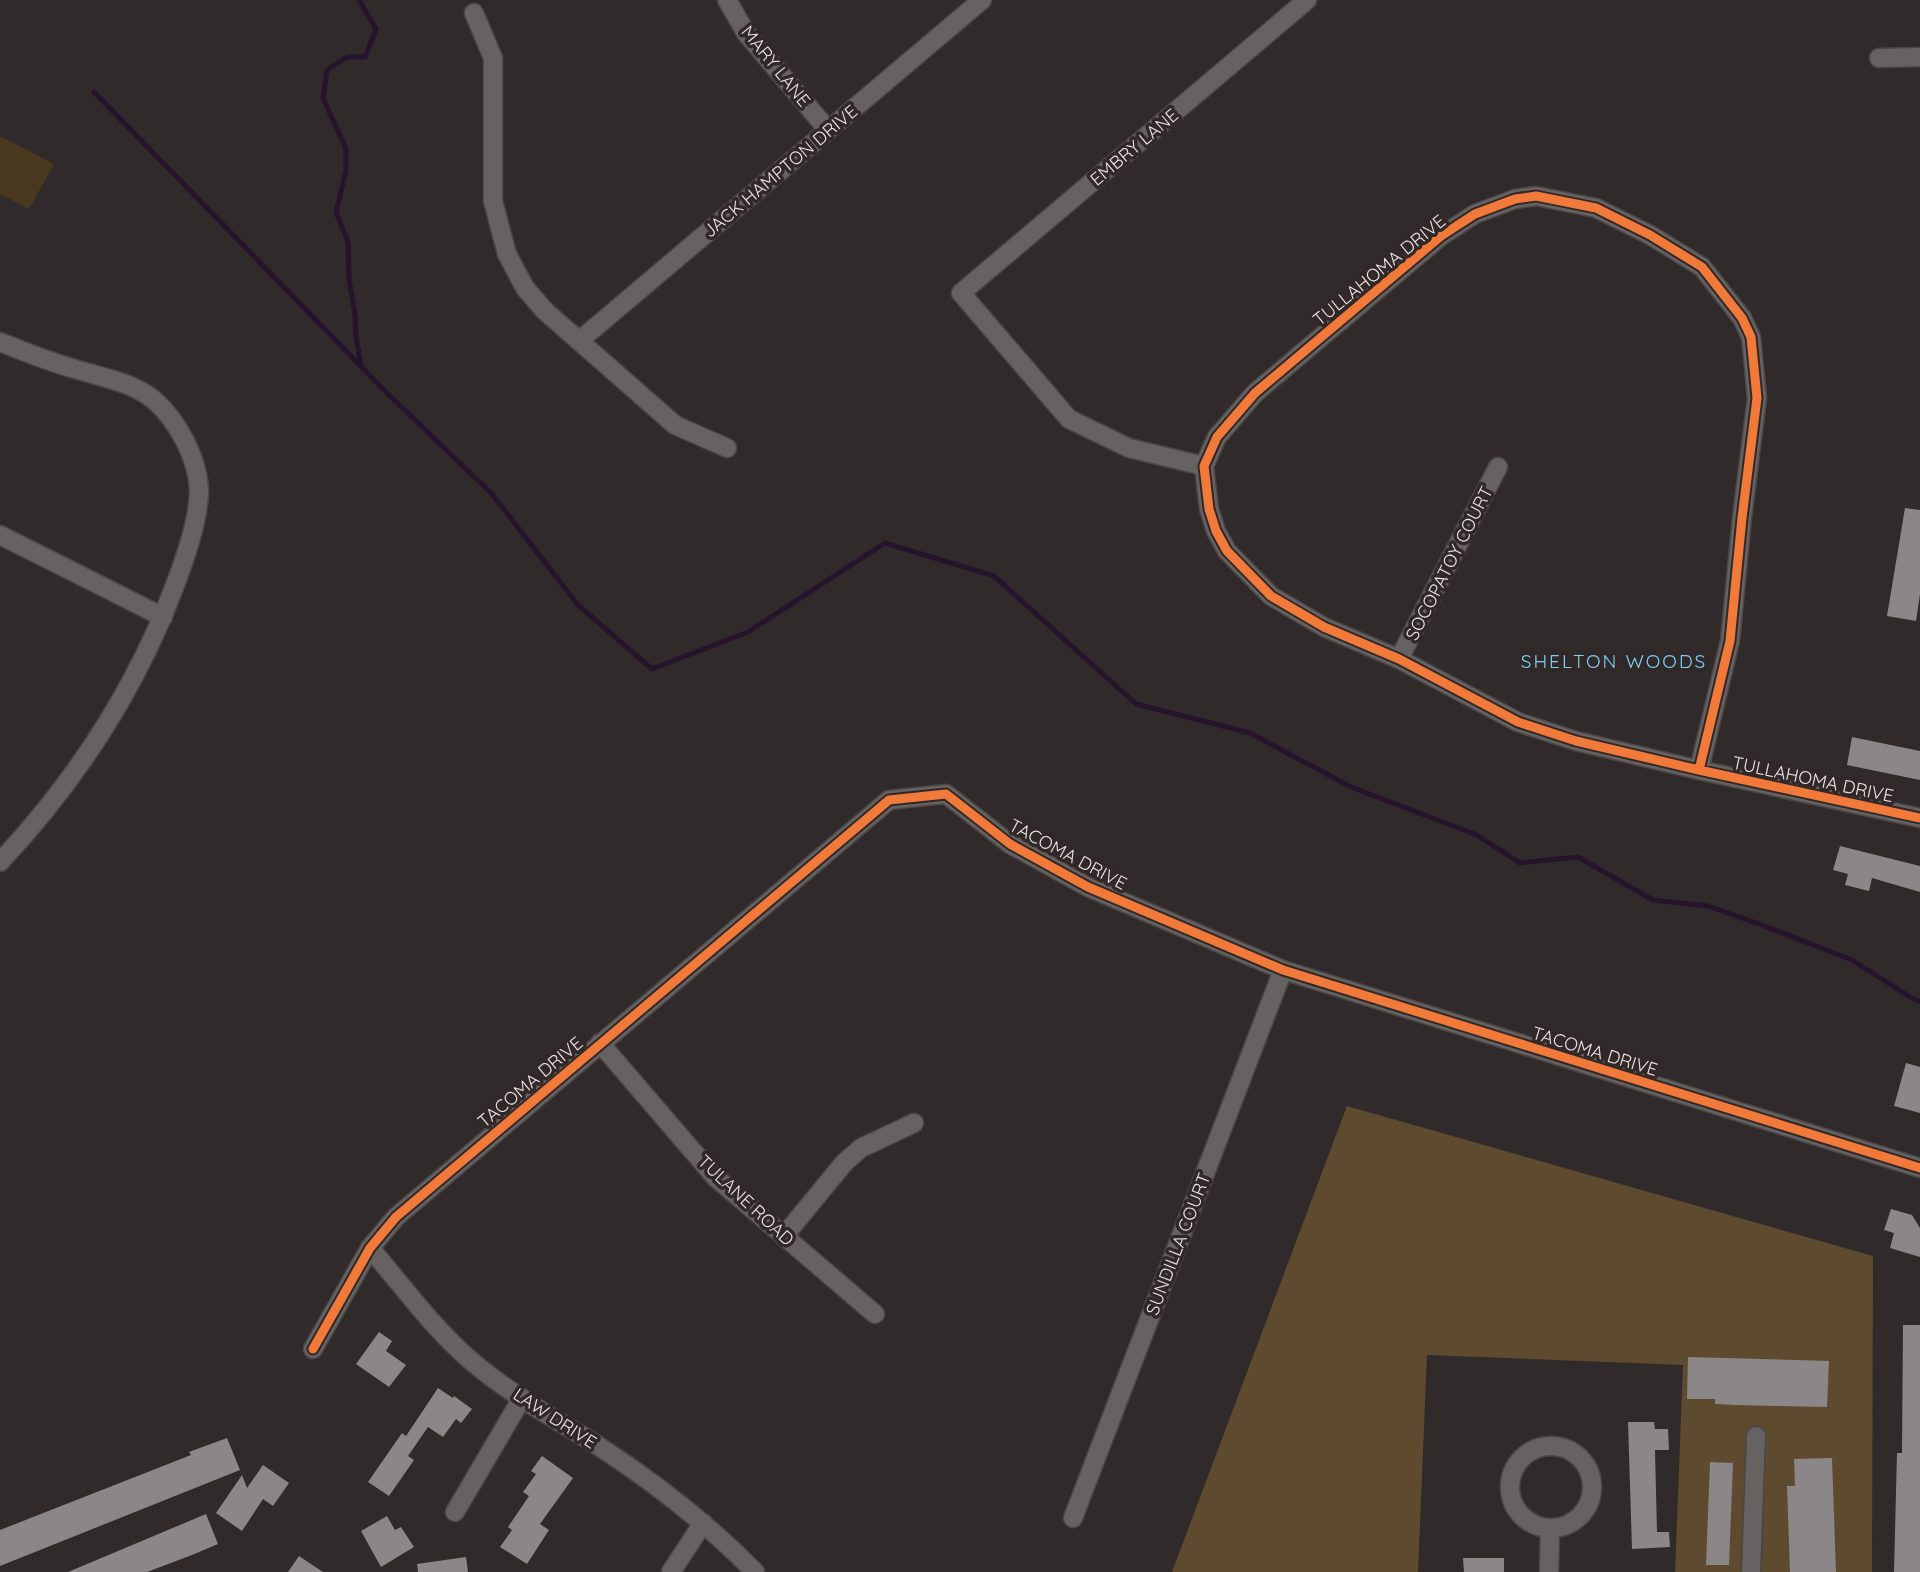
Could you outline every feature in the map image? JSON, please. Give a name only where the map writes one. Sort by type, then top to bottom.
[{"type":"street","name":"MARY LANE","points":[[727,0],[747,33],[828,130]]},
{"type":"street","name":"JACK HAMPTON DRIVE","points":[[579,341],[982,0]]},
{"type":"street","name":"EMBRY LANE","points":[[1204,466],[1129,448],[1069,419],[961,293],[1307,0]]},
{"type":"street","points":[[474,13],[493,58],[494,201],[507,254],[525,288],[545,312],[675,425],[727,448]]},
{"type":"street","points":[[1879,58],[1920,57]]},
{"type":"street","name":"TULLAHOMA DRIVE","points":[[1699,770],[1730,641],[1757,398],[1751,337],[1742,318],[1702,267],[1650,234],[1595,208],[1536,196],[1515,199],[1475,214],[1441,236],[1255,393],[1217,438],[1204,466],[1209,509],[1216,531],[1227,551],[1271,596],[1324,626],[1399,659],[1518,722],[1576,741],[1699,770],[1920,818]]},
{"type":"street","points":[[0,342],[37,358],[134,388],[153,399],[187,441],[197,474],[199,493],[186,557],[163,617],[137,672],[84,760],[55,799],[0,862]]},
{"type":"street","name":"SOCOPATOY COURT","points":[[1399,659],[1498,467]]},
{"type":"street","points":[[0,535],[163,617]]},
{"type":"street","name":"TACOMA DRIVE","points":[[313,1349],[370,1248],[396,1217],[889,800],[946,794],[1010,844],[1088,887],[1283,970],[1920,1168]]},
{"type":"street","name":"SUNDILLA COURT","points":[[1073,1518],[1283,970]]},
{"type":"street","name":"TULANE ROAD","points":[[600,1043],[715,1177],[875,1314]]},
{"type":"street","points":[[784,1236],[844,1163],[861,1148],[914,1123]]},
{"type":"street","name":"LAW DRIVE","points":[[370,1248],[437,1327],[469,1359],[522,1398],[599,1446],[667,1494],[703,1523],[755,1572]]},
{"type":"street","points":[[455,1512],[522,1398]]},
{"type":"street","points":[[1751,1572],[1756,1436]]},
{"type":"street","points":[[1555,1446],[1568,1449],[1580,1457],[1588,1468],[1592,1489],[1586,1509],[1577,1519],[1564,1526],[1550,1528],[1526,1519],[1517,1509],[1510,1485],[1513,1472],[1530,1452],[1555,1446]]},
{"type":"street","points":[[671,1572],[703,1523]]},
{"type":"street","points":[[1549,1572],[1550,1528]]},
{"type":"shaded area","points":[[0,136],[54,164],[29,209],[0,194]]},
{"type":"shaded area","points":[[1347,1106],[1873,1256],[1872,1572],[1675,1572],[1683,1365],[1427,1355],[1418,1572],[1172,1572]]},
{"type":"building","points":[[1905,508],[1920,510],[1920,594],[1916,621],[1887,616]]},
{"type":"building","points":[[1852,737],[1920,751],[1920,780],[1847,765]]},
{"type":"building","points":[[1840,846],[1920,866],[1920,892],[1872,878],[1869,891],[1845,885],[1848,874],[1833,870]]},
{"type":"building","points":[[1906,1063],[1920,1067],[1920,1113],[1894,1106]]},
{"type":"building","points":[[1891,1209],[1912,1215],[1920,1228],[1920,1257],[1890,1248],[1894,1233],[1884,1230]]},
{"type":"building","points":[[1903,1325],[1920,1325],[1920,1572],[1894,1572],[1897,1453],[1902,1453]]},
{"type":"building","points":[[379,1332],[392,1341],[386,1351],[406,1365],[389,1387],[356,1364]]},
{"type":"building","points":[[1688,1357],[1829,1361],[1827,1407],[1715,1404],[1715,1399],[1687,1399]]},
{"type":"building","points":[[438,1388],[472,1409],[461,1423],[456,1419],[443,1437],[428,1427],[408,1456],[414,1460],[389,1496],[368,1482],[402,1433],[406,1436]]},
{"type":"building","points":[[1628,1422],[1654,1422],[1655,1429],[1668,1429],[1669,1450],[1655,1450],[1657,1532],[1669,1532],[1670,1547],[1632,1549]]},
{"type":"building","points":[[227,1438],[240,1470],[0,1566],[0,1530],[191,1455],[189,1452]]},
{"type":"building","points":[[542,1456],[573,1478],[540,1524],[549,1530],[527,1564],[500,1547],[512,1530],[508,1527],[529,1496],[523,1492],[536,1474],[531,1471]]},
{"type":"building","points":[[1832,1458],[1836,1572],[1790,1572],[1787,1486],[1795,1486],[1794,1459]]},
{"type":"building","points":[[1710,1462],[1733,1463],[1729,1565],[1706,1565]]},
{"type":"building","points":[[263,1465],[289,1483],[273,1506],[263,1499],[242,1531],[216,1513],[242,1475],[247,1488]]},
{"type":"building","points":[[206,1514],[218,1544],[192,1555],[147,1572],[68,1572]]},
{"type":"building","points":[[387,1516],[395,1530],[401,1527],[414,1547],[381,1567],[361,1531]]},
{"type":"building","points":[[299,1556],[323,1572],[288,1572]]},
{"type":"building","points":[[466,1557],[468,1572],[418,1572],[417,1564]]},
{"type":"building","points":[[1463,1558],[1504,1558],[1504,1572],[1464,1572]]},
{"type":"waterway","points":[[359,0],[376,29],[365,57],[347,57],[327,70],[323,98],[346,149],[346,171],[336,212],[348,242],[349,279],[361,365]]},
{"type":"waterway","points":[[94,92],[386,392],[492,494],[578,605],[652,669],[748,632],[885,543],[994,576],[1136,704],[1250,733],[1351,787],[1477,835],[1520,863],[1578,857],[1653,900],[1708,906],[1762,925],[1852,960],[1920,1001]]},
{"type":"cycle path","points":[[1699,770],[1730,641],[1757,398],[1751,337],[1742,318],[1702,267],[1650,235],[1596,208],[1536,196],[1515,199],[1475,214],[1441,236],[1255,393],[1217,437],[1204,466],[1209,509],[1216,531],[1227,551],[1271,596],[1324,627],[1399,659],[1518,722],[1576,741],[1699,770],[1920,818]]},
{"type":"cycle path","points":[[313,1349],[370,1248],[396,1217],[889,800],[946,794],[1010,844],[1088,887],[1283,970],[1920,1168]]},
{"type":"district","name":"SHELTON WOODS","points":[[1614,661]]}]
